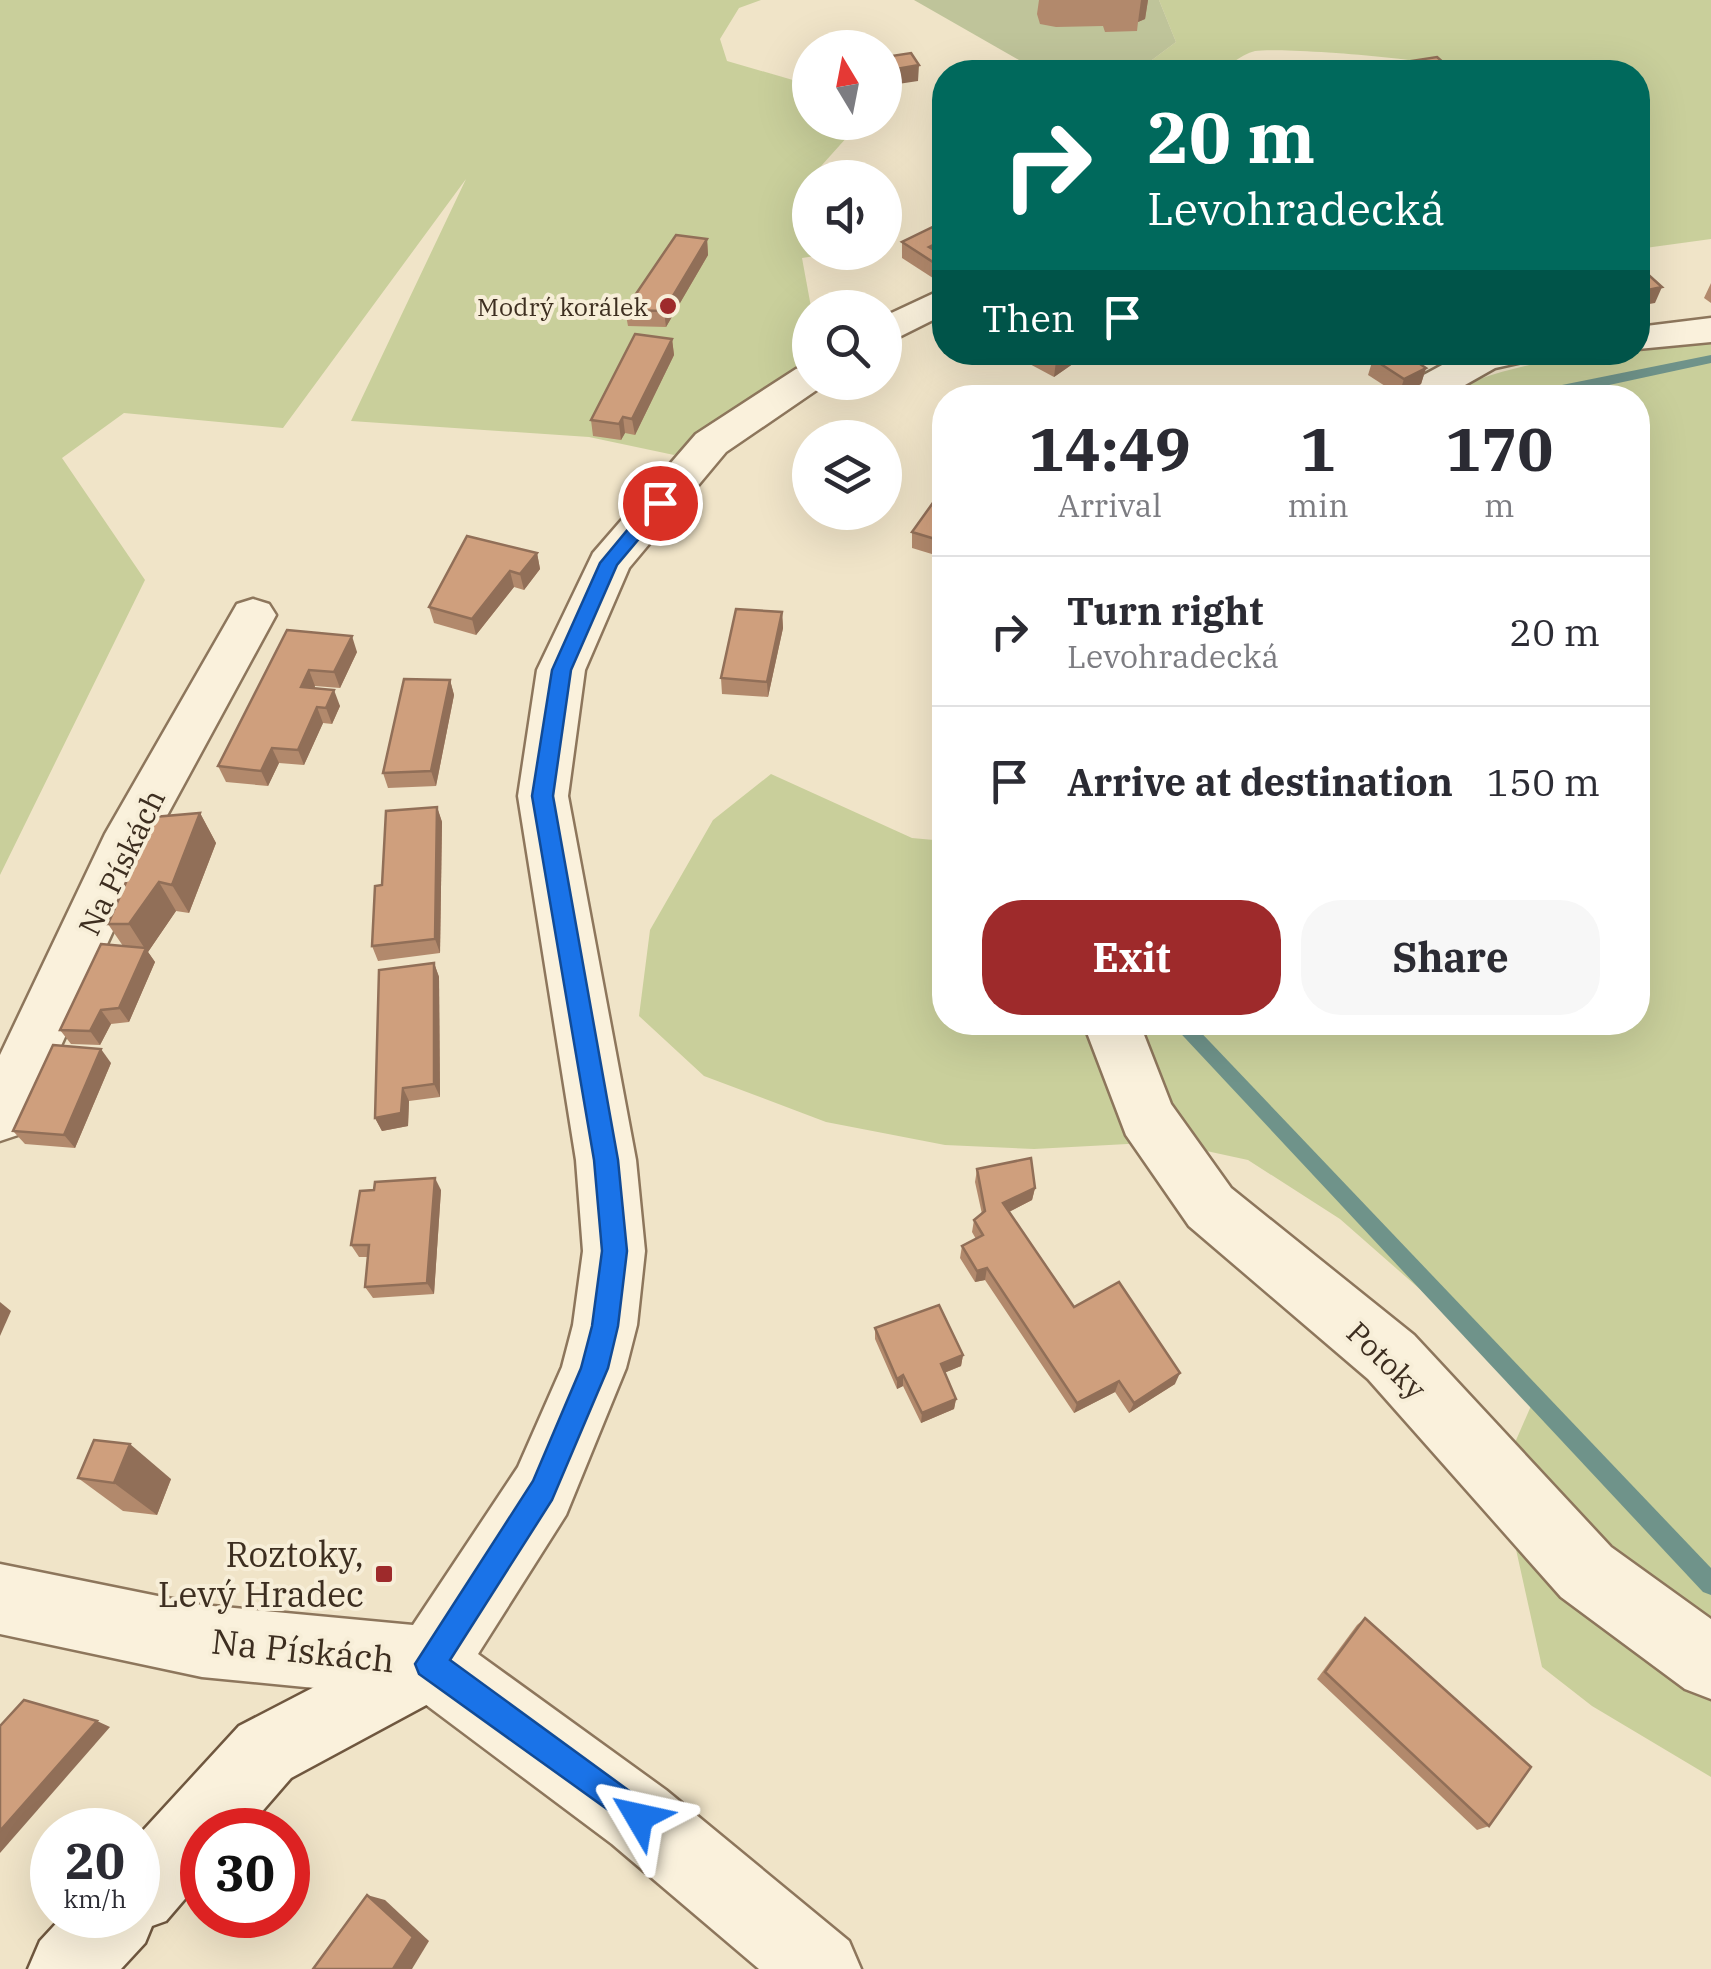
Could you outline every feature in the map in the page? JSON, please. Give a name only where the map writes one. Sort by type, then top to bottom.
[{"type":"street","points":[[902,323],[932,306]]},
{"type":"street","points":[[1650,337],[1711,330]]},
{"type":"street","points":[[1436,385],[1472,365]]},
{"type":"street","points":[[160,1869],[266,1752],[430,1664],[542,1490],[594,1368],[605,1326],[614,1251],[606,1160],[542,796],[561,670],[609,563],[710,443],[792,389]]},
{"type":"street","name":"Na Pískách","points":[[0,1116],[132,834],[253,615]]},
{"type":"street","name":"Potoky","points":[[1116,1035],[1147,1116],[1210,1206],[1391,1357],[1586,1572],[1711,1662]]},
{"type":"street","name":"Na Pískách","points":[[0,1598],[202,1641],[430,1664]]},
{"type":"street","points":[[430,1664],[639,1817],[821,1969]]},
{"type":"street","points":[[68,1969],[97,1938]]},
{"type":"green space","points":[[0,0],[761,0],[739,8],[720,39],[727,61],[792,80],[792,140],[844,140],[827,160],[792,160],[792,270],[804,270],[808,290],[792,290],[792,373],[674,455],[589,437],[351,421],[466,179],[283,428],[124,413],[62,458],[145,580],[0,875]]},
{"type":"green space","points":[[914,0],[1159,0],[1176,42],[1152,60],[1019,60]]},
{"type":"green space","points":[[1159,0],[1711,0],[1711,239],[1650,247],[1650,60],[1405,60],[1271,50],[1255,51],[1238,60],[1152,60],[1176,42]]},
{"type":"green space","points":[[1711,337],[1711,1777],[1592,1706],[1542,1667],[1500,1477],[1534,1399],[1480,1342],[1340,1219],[1248,1160],[1165,1142],[1034,1149],[945,1145],[826,1122],[704,1076],[639,1016],[650,930],[713,820],[771,774],[912,838],[932,840],[932,1035],[1650,1035],[1650,385],[1464,385],[1532,365],[1650,365],[1650,346]]},
{"type":"building","points":[[911,53],[919,65],[902,68],[902,54]]},
{"type":"building","points":[[932,227],[929,247],[932,261],[902,242]]},
{"type":"building","points":[[676,235],[707,239],[664,311],[625,310]]},
{"type":"building","points":[[1650,276],[1662,287],[1650,290]]},
{"type":"building","points":[[635,334],[672,339],[632,419],[623,417],[619,424],[591,420]]},
{"type":"building","points":[[1382,365],[1426,368],[1404,379]]},
{"type":"building","points":[[932,504],[932,538],[912,532]]},
{"type":"building","points":[[467,536],[537,553],[520,574],[510,571],[472,619],[429,607]]},
{"type":"building","points":[[736,609],[782,612],[767,682],[721,678]]},
{"type":"building","points":[[287,630],[352,636],[334,672],[309,670],[301,687],[334,690],[326,708],[317,707],[298,750],[272,748],[261,771],[218,766]]},
{"type":"building","points":[[404,679],[450,680],[431,771],[383,773]]},
{"type":"building","points":[[437,807],[435,939],[372,946],[375,886],[382,885],[386,811]]},
{"type":"building","points":[[200,813],[172,885],[159,882],[129,924],[108,924],[154,817]]},
{"type":"building","points":[[101,944],[146,948],[119,1008],[101,1010],[90,1031],[60,1030]]},
{"type":"building","points":[[434,963],[434,1084],[403,1088],[401,1113],[375,1118],[379,970]]},
{"type":"building","points":[[53,1045],[101,1049],[64,1135],[13,1131]]},
{"type":"building","points":[[1031,1158],[1035,1188],[1003,1203],[1074,1307],[1119,1282],[1180,1373],[1134,1403],[1119,1381],[1077,1403],[987,1268],[977,1271],[962,1246],[983,1235],[974,1220],[985,1211],[977,1169]]},
{"type":"building","points":[[435,1178],[427,1283],[365,1287],[369,1245],[351,1245],[360,1191],[374,1190],[375,1182]]},
{"type":"building","points":[[939,1305],[963,1355],[941,1364],[956,1399],[922,1413],[903,1375],[897,1379],[875,1328]]},
{"type":"building","points":[[94,1440],[130,1444],[114,1483],[78,1478]]},
{"type":"building","points":[[1365,1618],[1531,1767],[1489,1826],[1325,1672]]},
{"type":"building","points":[[24,1700],[97,1721],[0,1831],[0,1726]]},
{"type":"building","points":[[367,1895],[413,1937],[393,1969],[313,1969]]},
{"type":"waterway","points":[[1582,385],[1711,359]]},
{"type":"waterway","points":[[1191,1035],[1711,1584]]},
{"type":"place","name":"Modrý korálek","points":[[668,306]]},
{"type":"place","name":"Roztoky, Levý Hradec","points":[[384,1574]]},
{"type":"route","points":[[639,1817],[430,1664],[542,1490],[594,1368],[605,1326],[614,1251],[606,1160],[542,796],[561,670],[609,563],[660,503]]}]
